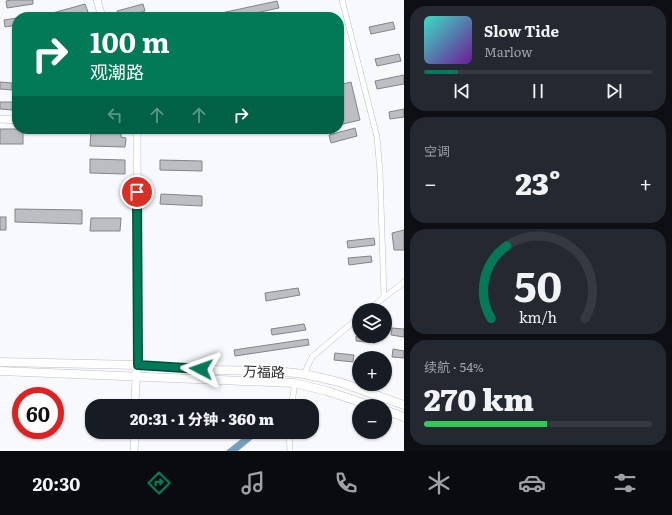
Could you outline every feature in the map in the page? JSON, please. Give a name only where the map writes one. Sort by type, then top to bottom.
[{"type":"main road","name":"万福路","points":[[0,362],[136,365],[217,370],[276,371],[304,374],[339,382],[404,405]]},
{"type":"main road","name":"万福路","points":[[0,372],[294,383],[327,391],[352,399]]},
{"type":"main road","points":[[392,413],[404,417]]},
{"type":"street","points":[[97,0],[101,12]]},
{"type":"street","points":[[102,0],[105,12]]},
{"type":"street","points":[[342,0],[377,136],[380,172],[384,297]]},
{"type":"street","points":[[0,119],[12,120]]},
{"type":"street","points":[[133,134],[136,365]]},
{"type":"street","points":[[135,399],[137,134]]},
{"type":"street","points":[[377,303],[404,282]]},
{"type":"street","points":[[304,374],[312,357],[352,324]]},
{"type":"street","points":[[292,399],[294,383]]},
{"type":"street","points":[[134,451],[135,439]]},
{"type":"street","points":[[289,439],[290,451]]},
{"type":"water","points":[[241,439],[253,439],[238,451],[226,451]]},
{"type":"building","points":[[33,0],[33,4],[7,8],[6,1]]},
{"type":"building","points":[[277,1],[279,8],[260,12],[226,12]]},
{"type":"building","points":[[85,4],[88,12],[56,12]]},
{"type":"building","points":[[143,4],[145,11],[117,12]]},
{"type":"building","points":[[12,19],[12,26],[5,27],[4,20]]},
{"type":"building","points":[[393,22],[395,29],[371,34],[369,27]]},
{"type":"building","points":[[399,54],[401,61],[377,66],[375,59]]},
{"type":"building","points":[[404,75],[404,84],[377,89],[375,81]]},
{"type":"building","points":[[0,82],[12,83],[12,90],[0,89]]},
{"type":"building","points":[[351,82],[360,120],[344,124],[344,84]]},
{"type":"building","points":[[0,102],[12,102],[12,110],[0,109]]},
{"type":"building","points":[[404,109],[404,117],[390,119],[389,112]]},
{"type":"building","points":[[355,128],[357,136],[331,143],[329,135],[344,134],[344,131]]},
{"type":"building","points":[[0,129],[12,129],[12,134],[23,134],[23,144],[0,144]]},
{"type":"building","points":[[91,134],[121,134],[121,137],[126,138],[125,147],[90,146]]},
{"type":"building","points":[[90,159],[125,160],[125,174],[90,173]]},
{"type":"building","points":[[160,160],[202,161],[202,171],[160,170]]},
{"type":"building","points":[[161,194],[202,196],[202,206],[160,204]]},
{"type":"building","points":[[15,209],[82,210],[82,224],[15,222]]},
{"type":"building","points":[[0,217],[6,217],[6,230],[0,230]]},
{"type":"building","points":[[91,218],[121,218],[120,231],[90,231]]},
{"type":"building","points":[[404,230],[404,250],[394,250],[392,233]]},
{"type":"building","points":[[374,238],[375,245],[348,248],[347,241]]},
{"type":"building","points":[[371,256],[372,262],[349,265],[348,258]]},
{"type":"building","points":[[298,288],[300,295],[266,301],[265,293]]},
{"type":"building","points":[[304,324],[306,330],[272,335],[271,329]]},
{"type":"building","points":[[392,328],[404,329],[404,337],[392,335]]},
{"type":"building","points":[[308,339],[309,345],[235,356],[234,350]]},
{"type":"building","points":[[393,349],[404,351],[404,358],[392,357]]},
{"type":"building","points":[[335,353],[352,355],[352,362],[334,360]]},
{"type":"route","points":[[137,192],[138,365],[201,369]]}]
